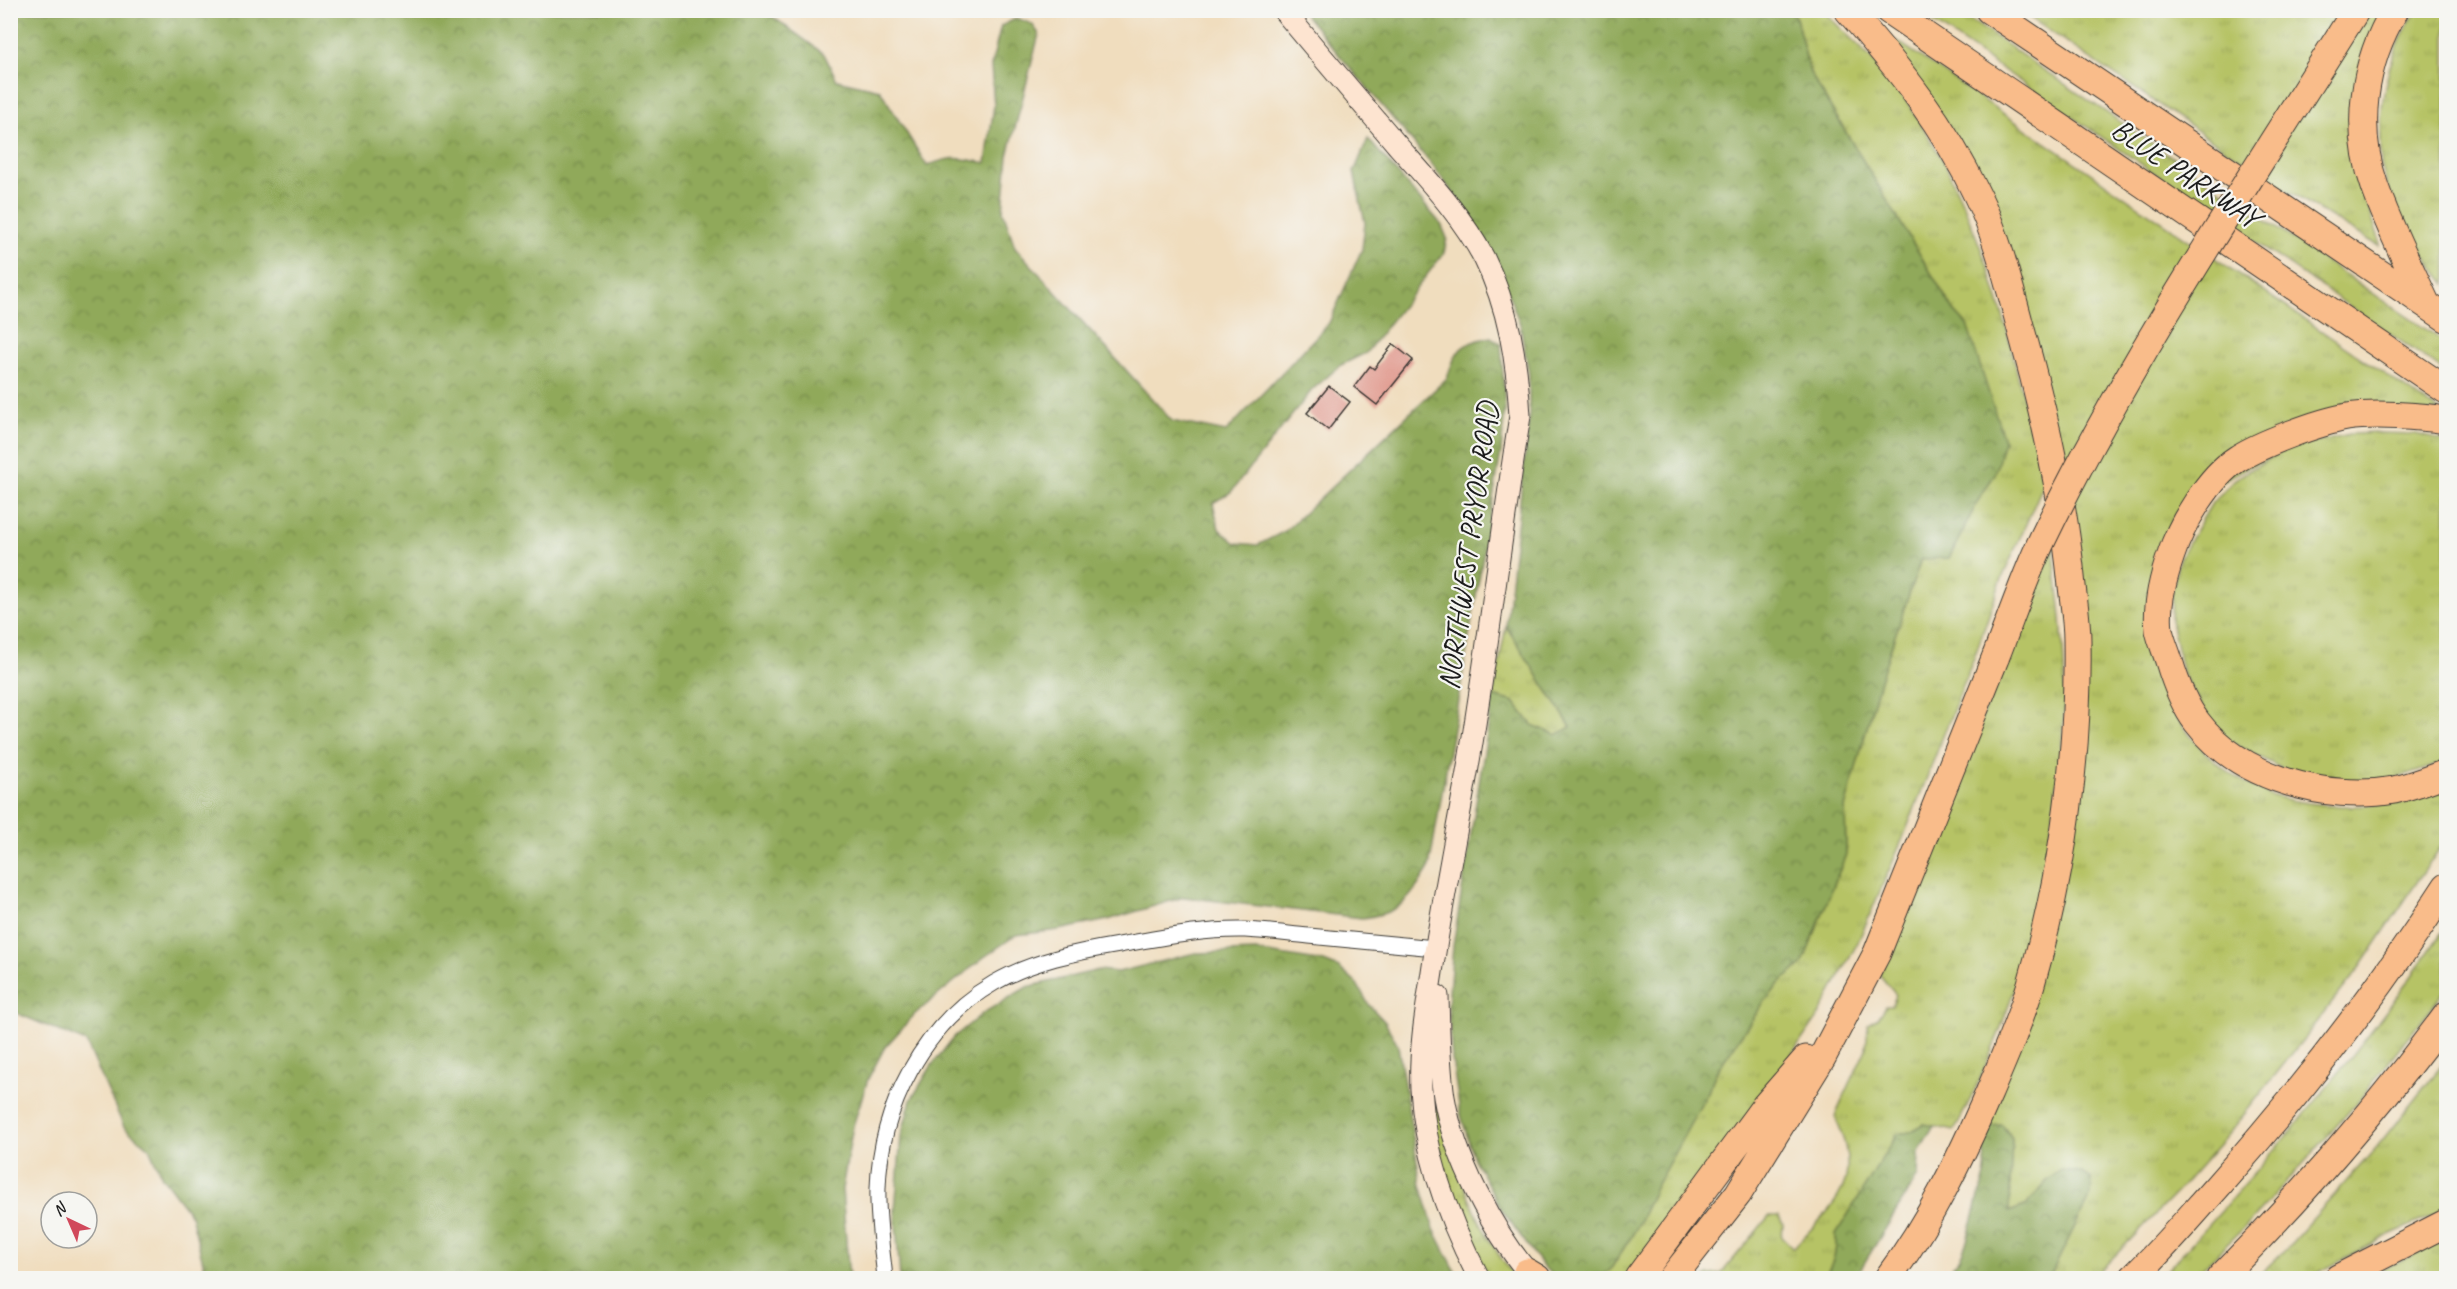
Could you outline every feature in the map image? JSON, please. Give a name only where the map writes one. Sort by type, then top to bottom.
[{"type":"highway","points":[[1848,10],[1883,50],[1937,121],[1978,195],[2001,256],[2054,455],[2069,554],[2077,637],[2076,717],[2068,817],[2052,903],[2030,988],[2000,1067],[1960,1161],[1888,1278]]},
{"type":"highway","name":"BLUE PARKWAY","points":[[1888,10],[2446,390]]},
{"type":"highway","name":"BLUE PARKWAY","points":[[1989,10],[2437,312]]},
{"type":"highway","points":[[1671,1278],[1738,1194],[1822,1058],[1877,953],[2042,541],[2089,447],[2180,292],[2356,10]]},
{"type":"highway","points":[[2396,10],[2385,28],[2370,67],[2363,105],[2367,151],[2374,186],[2437,312]]},
{"type":"highway","points":[[2446,420],[2421,416],[2347,417],[2290,434],[2236,459],[2206,490],[2179,531],[2162,581],[2159,630],[2175,680],[2197,722],[2224,749],[2261,773],[2301,785],[2349,792],[2394,790],[2446,773]]},
{"type":"highway","points":[[2133,1278],[2222,1180],[2318,1066],[2391,970],[2446,887]]},
{"type":"highway","points":[[1638,1278],[1766,1106],[1854,996]]},
{"type":"highway","points":[[2220,1278],[2268,1231],[2340,1150],[2409,1066],[2446,1016]]},
{"type":"highway","points":[[2338,1278],[2446,1223]]},
{"type":"main road","name":"NORTHWEST PRYOR ROAD","points":[[1283,10],[1438,191],[1472,237],[1496,287],[1513,346],[1518,375],[1520,416],[1468,762],[1435,948],[1421,1048],[1421,1090],[1428,1148],[1437,1183],[1456,1233],[1479,1278]]},
{"type":"main road","name":"NORTHWEST PRYOR ROAD","points":[[1435,948],[1444,1098],[1465,1168],[1486,1210],[1532,1276]]},
{"type":"street","points":[[885,1278],[878,1216],[878,1186],[882,1147],[894,1104],[909,1073],[929,1042],[962,1007],[994,983],[1040,962],[1102,948],[1171,936],[1245,930],[1435,948]]},
{"type":"green space","points":[[10,11],[765,11],[824,54],[837,80],[880,90],[927,166],[956,158],[986,163],[994,105],[991,66],[1001,26],[1017,18],[1032,24],[1039,34],[1008,156],[1003,211],[1015,247],[1172,421],[1226,432],[1329,323],[1362,249],[1365,223],[1354,172],[1368,139],[1441,224],[1447,238],[1444,253],[1366,353],[1341,365],[1312,390],[1231,492],[1213,503],[1219,529],[1236,543],[1258,545],[1285,531],[1447,378],[1461,349],[1472,342],[1491,337],[1501,344],[1505,408],[1501,452],[1429,868],[1403,903],[1395,909],[1375,916],[1362,918],[1184,897],[1108,920],[1059,930],[1016,935],[983,958],[915,1014],[885,1047],[868,1079],[853,1126],[842,1189],[849,1278],[207,1278],[191,1215],[162,1177],[149,1148],[124,1127],[86,1042],[11,1011]]},
{"type":"green space","points":[[1302,11],[1791,11],[1796,18],[1810,73],[1954,311],[1967,325],[2004,440],[1995,474],[1980,497],[1949,558],[1921,559],[1880,680],[1845,808],[1846,854],[1802,965],[1784,979],[1764,1002],[1716,1072],[1708,1092],[1656,1186],[1636,1229],[1610,1270],[1599,1278],[1557,1278],[1543,1267],[1502,1210],[1474,1159],[1460,1112],[1452,1059],[1448,1005],[1453,946],[1493,696],[1514,702],[1532,725],[1557,735],[1571,727],[1506,626],[1529,419],[1529,374],[1520,324],[1504,283],[1483,240],[1459,201],[1432,165]]},
{"type":"green space","points":[[1791,11],[1823,11],[1870,57],[1906,100],[1944,162],[1988,267],[2005,323],[2044,483],[2000,583],[1975,655],[1903,838],[1858,942],[1819,1015],[1783,1067],[1632,1269],[1621,1278],[1599,1278],[1610,1270],[1636,1229],[1656,1186],[1708,1092],[1716,1072],[1764,1002],[1784,979],[1802,965],[1846,854],[1845,808],[1880,680],[1921,558],[1949,558],[1980,497],[1995,474],[1967,325],[1954,311],[1810,73],[1796,18]]},
{"type":"green space","points":[[1917,11],[1957,11],[2446,343],[2446,372]]},
{"type":"green space","points":[[2020,11],[2382,11],[2365,197],[2380,242],[2379,246],[2283,188]]},
{"type":"green space","points":[[2417,11],[2446,11],[2446,284],[2416,244],[2400,215],[2381,163],[2382,110],[2388,75],[2399,42]]},
{"type":"green space","points":[[1888,38],[1903,45],[2440,412],[2358,411],[2185,500],[2164,540],[2152,583],[2149,626],[2156,667],[2171,706],[2195,742],[2227,771],[2268,794],[2293,801],[2363,806],[2410,797],[2446,785],[2446,839],[2358,970],[2231,1131],[2178,1191],[2093,1278],[2049,1278],[2091,1194],[2092,1179],[2047,1181],[2026,1206],[2008,1212],[2012,1138],[2002,1125],[1990,1126],[1986,1122],[2026,1024],[2085,700],[2001,240]]},
{"type":"green space","points":[[2350,434],[2416,434],[2446,441],[2446,762],[2392,780],[2308,782],[2221,737],[2183,675],[2171,621],[2172,592],[2179,559],[2212,503],[2235,479],[2287,448]]},
{"type":"green space","points":[[2052,541],[2062,626],[2064,721],[2051,830],[2034,919],[2022,963],[1993,1049],[1975,1091],[1954,1131],[1924,1124],[1910,1132],[1836,1234],[1834,1257],[1823,1278],[1705,1278],[1708,1275],[1721,1274],[1769,1216],[1779,1216],[1783,1224],[1782,1237],[1793,1248],[1834,1204],[1842,1190],[1847,1159],[1835,1116],[1866,1049],[1868,1025],[1879,1017],[1886,1006],[1892,1006],[1896,995],[1879,974]]},
{"type":"green space","points":[[1506,626],[1571,727],[1557,735],[1532,725],[1514,702],[1493,696]]},
{"type":"green space","points":[[2446,926],[2446,989],[2360,1099],[2246,1226],[2192,1278],[2172,1278],[2166,1271],[2241,1189],[2348,1061],[2415,972]]},
{"type":"green space","points":[[1256,951],[1324,962],[1339,968],[1357,984],[1369,1005],[1385,1022],[1398,1046],[1421,1185],[1434,1229],[1459,1278],[900,1278],[895,1211],[901,1136],[911,1100],[932,1065],[954,1037],[983,1013],[1027,987],[1099,970],[1118,972],[1195,953]]},
{"type":"green space","points":[[2446,1060],[2446,1210],[2391,1234],[2308,1278],[2256,1278],[2287,1248],[2376,1148]]},
{"type":"green space","points":[[1428,1066],[1452,1149],[1472,1204],[1484,1230],[1516,1278],[1489,1278],[1455,1211],[1435,1133]]},
{"type":"green space","points":[[1924,1124],[1934,1126],[1919,1152],[1918,1176],[1855,1278],[1823,1278],[1834,1257],[1836,1234],[1897,1134],[1910,1132]]},
{"type":"green space","points":[[2002,1125],[2012,1138],[2009,1212],[2026,1206],[2047,1181],[2061,1170],[2080,1172],[2092,1179],[2091,1194],[2049,1278],[1943,1278],[1960,1258],[1967,1241],[1986,1171],[1984,1154],[1978,1145],[1990,1126]]},
{"type":"green space","points":[[2446,1239],[2446,1278],[2364,1278]]},
{"type":"building","points":[[1393,344],[1413,360],[1377,405],[1354,387],[1370,366],[1374,369]]},
{"type":"building","points":[[1329,386],[1350,402],[1328,430],[1307,413]]}]
